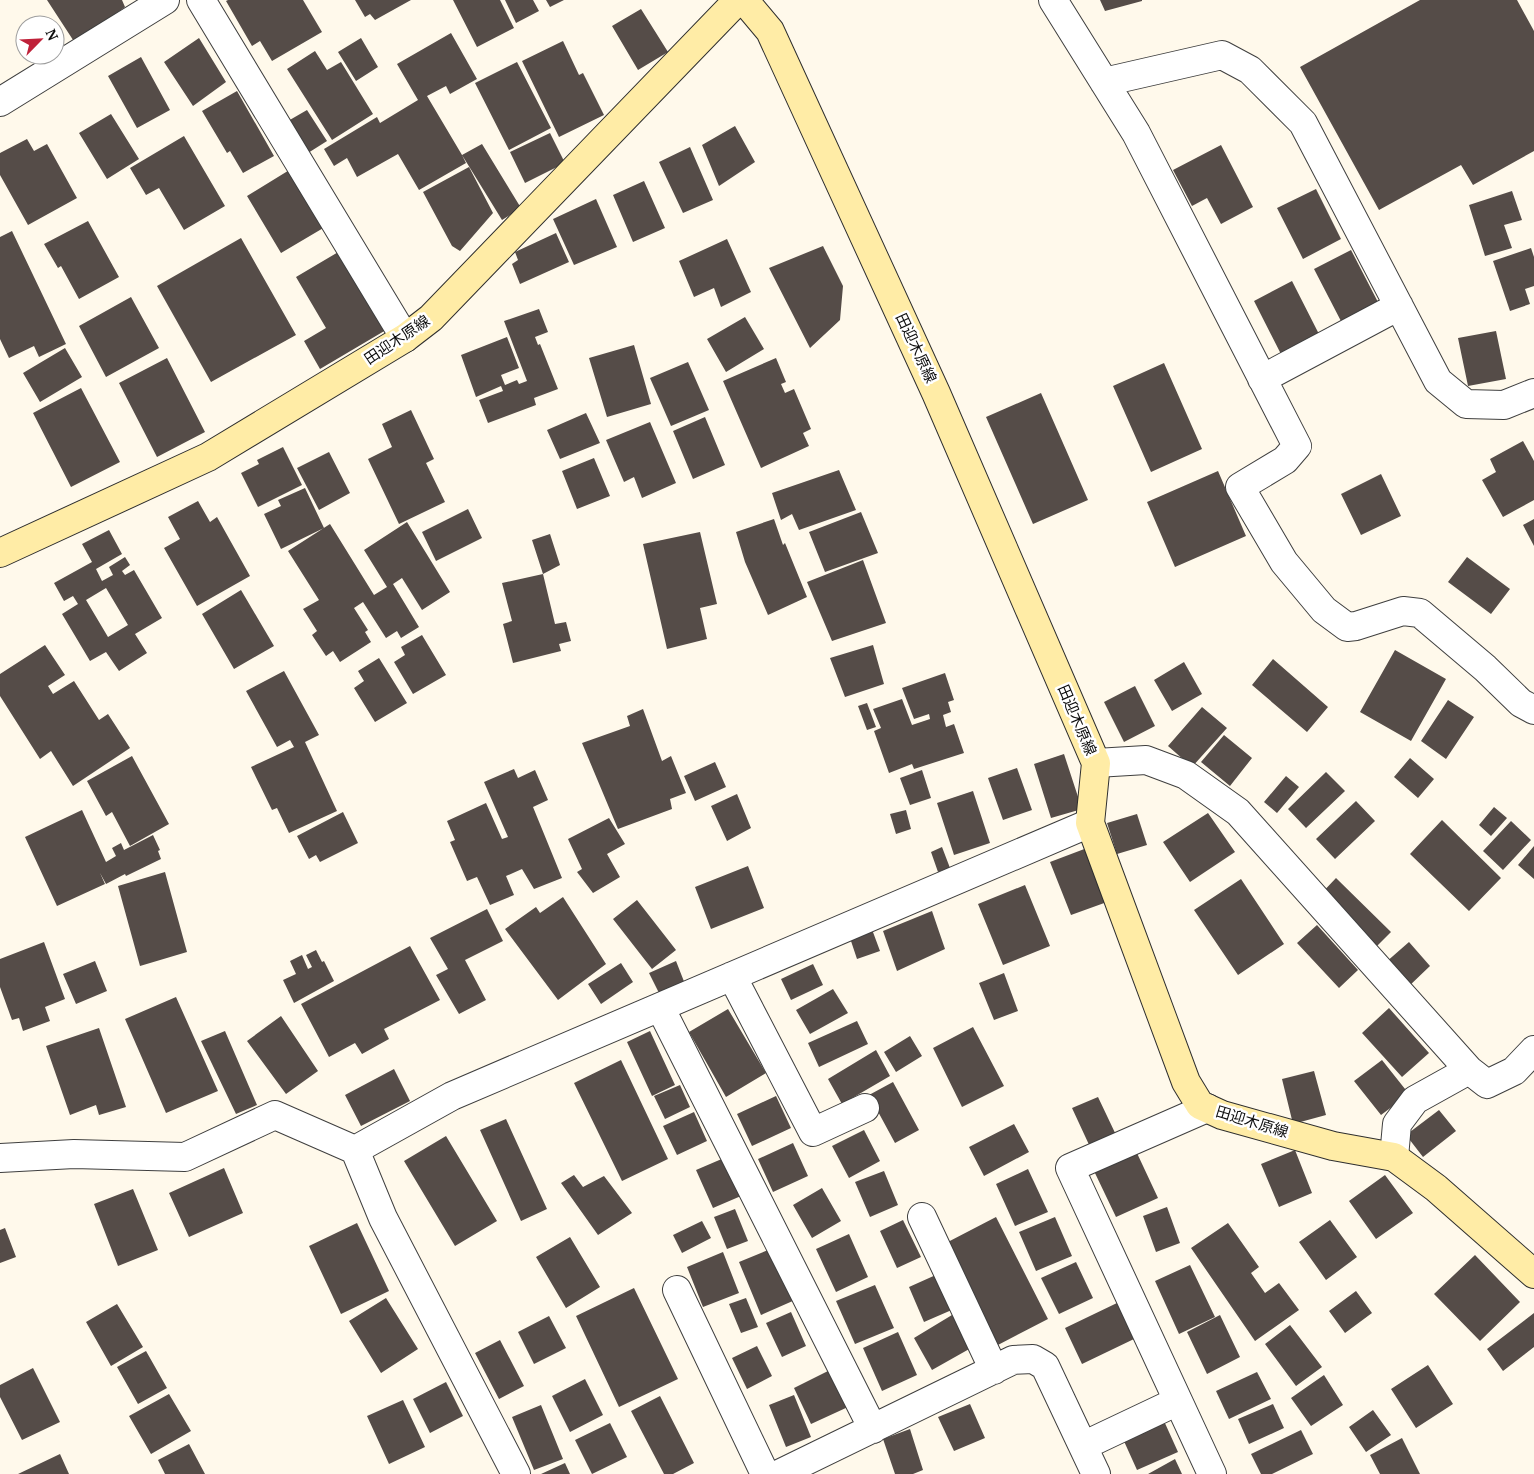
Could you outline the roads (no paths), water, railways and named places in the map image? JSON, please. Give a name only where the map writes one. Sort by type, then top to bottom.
[{"type":"main road","name":"田迎木原線","points":[[0,552],[208,457],[405,338],[431,318],[738,0]]},
{"type":"main road","name":"田迎木原線","points":[[744,0],[770,31],[936,393],[1096,763],[1090,823],[1186,1082],[1200,1105],[1222,1115],[1333,1146],[1394,1157],[1436,1188],[1534,1274]]},
{"type":"street","points":[[0,102],[165,0]]},
{"type":"street","points":[[201,0],[405,338]]},
{"type":"street","points":[[1053,0],[1136,133],[1297,446],[1285,460],[1240,487],[1284,562],[1324,610],[1347,627],[1356,626],[1403,611],[1420,613],[1485,668],[1521,703],[1534,710]]},
{"type":"street","points":[[1104,82],[1222,55],[1250,70],[1303,123],[1438,381],[1466,404],[1504,405],[1534,393]]},
{"type":"street","points":[[1262,379],[1399,306]]},
{"type":"street","points":[[1096,763],[1146,760],[1186,775],[1238,812],[1468,1070],[1487,1084],[1514,1071],[1534,1050]]},
{"type":"street","points":[[355,1150],[452,1096],[1090,823]]},
{"type":"street","points":[[732,976],[812,1132],[865,1108]]},
{"type":"street","points":[[660,1006],[873,1429]]},
{"type":"street","points":[[1394,1157],[1397,1124],[1415,1100],[1468,1070]]},
{"type":"street","points":[[1207,1108],[1070,1168],[1212,1474]]},
{"type":"street","points":[[0,1158],[74,1154],[185,1156],[275,1115],[355,1150],[383,1218],[516,1474]]},
{"type":"street","points":[[922,1218],[994,1370]]},
{"type":"street","points":[[677,1290],[765,1474]]},
{"type":"street","points":[[779,1474],[1013,1360],[1033,1359],[1045,1366],[1096,1474]]},
{"type":"street","points":[[1083,1446],[1178,1401]]}]
